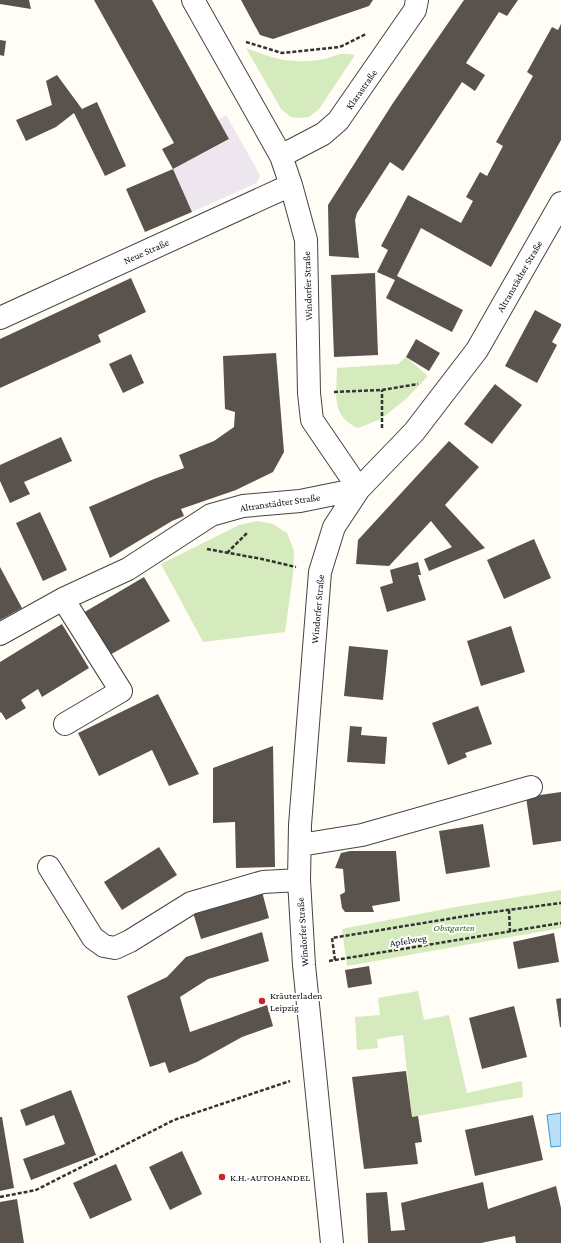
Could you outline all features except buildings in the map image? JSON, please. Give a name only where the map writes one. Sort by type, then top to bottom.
[{"type":"street","name":"Windorfer Straße","points":[[193,0],[281,156],[292,185],[306,240],[309,393],[312,420],[360,489],[334,527],[320,572],[300,844],[299,880],[304,965],[332,1243]]},
{"type":"street","name":"Klarastraße","points":[[281,156],[323,134],[338,121],[415,10],[418,0]]},
{"type":"street","name":"Neue Straße","points":[[0,318],[292,185]]},
{"type":"street","name":"Altranstädter Straße","points":[[0,634],[63,599],[128,568],[211,515],[243,506],[300,501],[360,489],[414,432],[477,350],[561,203]]},
{"type":"street","points":[[63,599],[121,691],[65,724]]},
{"type":"street","points":[[300,844],[362,835],[531,787]]},
{"type":"street","points":[[49,867],[93,938],[104,946],[115,948],[130,941],[192,903],[263,882],[299,880]]},
{"type":"path","points":[[210,30],[282,53],[340,47],[367,34]]},
{"type":"path","points":[[309,393],[382,390],[457,377]]},
{"type":"path","points":[[169,543],[262,559],[320,572]]},
{"type":"path","points":[[335,960],[332,938],[478,914],[561,903]]},
{"type":"path","points":[[509,910],[510,932]]},
{"type":"path","points":[[560,923],[561,918]]},
{"type":"path","name":"Apfelweg","points":[[304,965],[560,923]]},
{"type":"path","points":[[0,1197],[36,1190],[174,1120],[315,1072]]},
{"type":"shaded area","points":[[226,115],[260,175],[257,183],[192,212],[173,169],[229,140],[218,120]]},
{"type":"green space","points":[[246,48],[273,58],[290,61],[319,60],[340,54],[355,55],[319,109],[309,117],[297,118],[291,117],[281,109]]},
{"type":"green space","points":[[406,357],[428,376],[406,399],[381,419],[358,428],[349,423],[343,417],[337,403],[337,368],[398,364]]},
{"type":"green space","points":[[257,521],[273,524],[287,533],[294,551],[293,575],[285,632],[203,642],[161,564],[239,525]]},
{"type":"green space","name":"Obstgarten","points":[[561,890],[561,928],[347,966],[342,929],[455,907]]},
{"type":"green space","points":[[418,991],[424,1020],[449,1015],[467,1093],[522,1081],[523,1097],[412,1117],[403,1035],[377,1039],[378,1048],[357,1050],[355,1017],[380,1015],[378,998]]},
{"type":"water","points":[[561,1113],[561,1146],[551,1147],[547,1115]]},
{"type":"place","name":"Kräuterladen Leipzig","points":[[262,1001]]},
{"type":"place","name":"K.H.-AUTOHANDEL","points":[[222,1177]]}]
